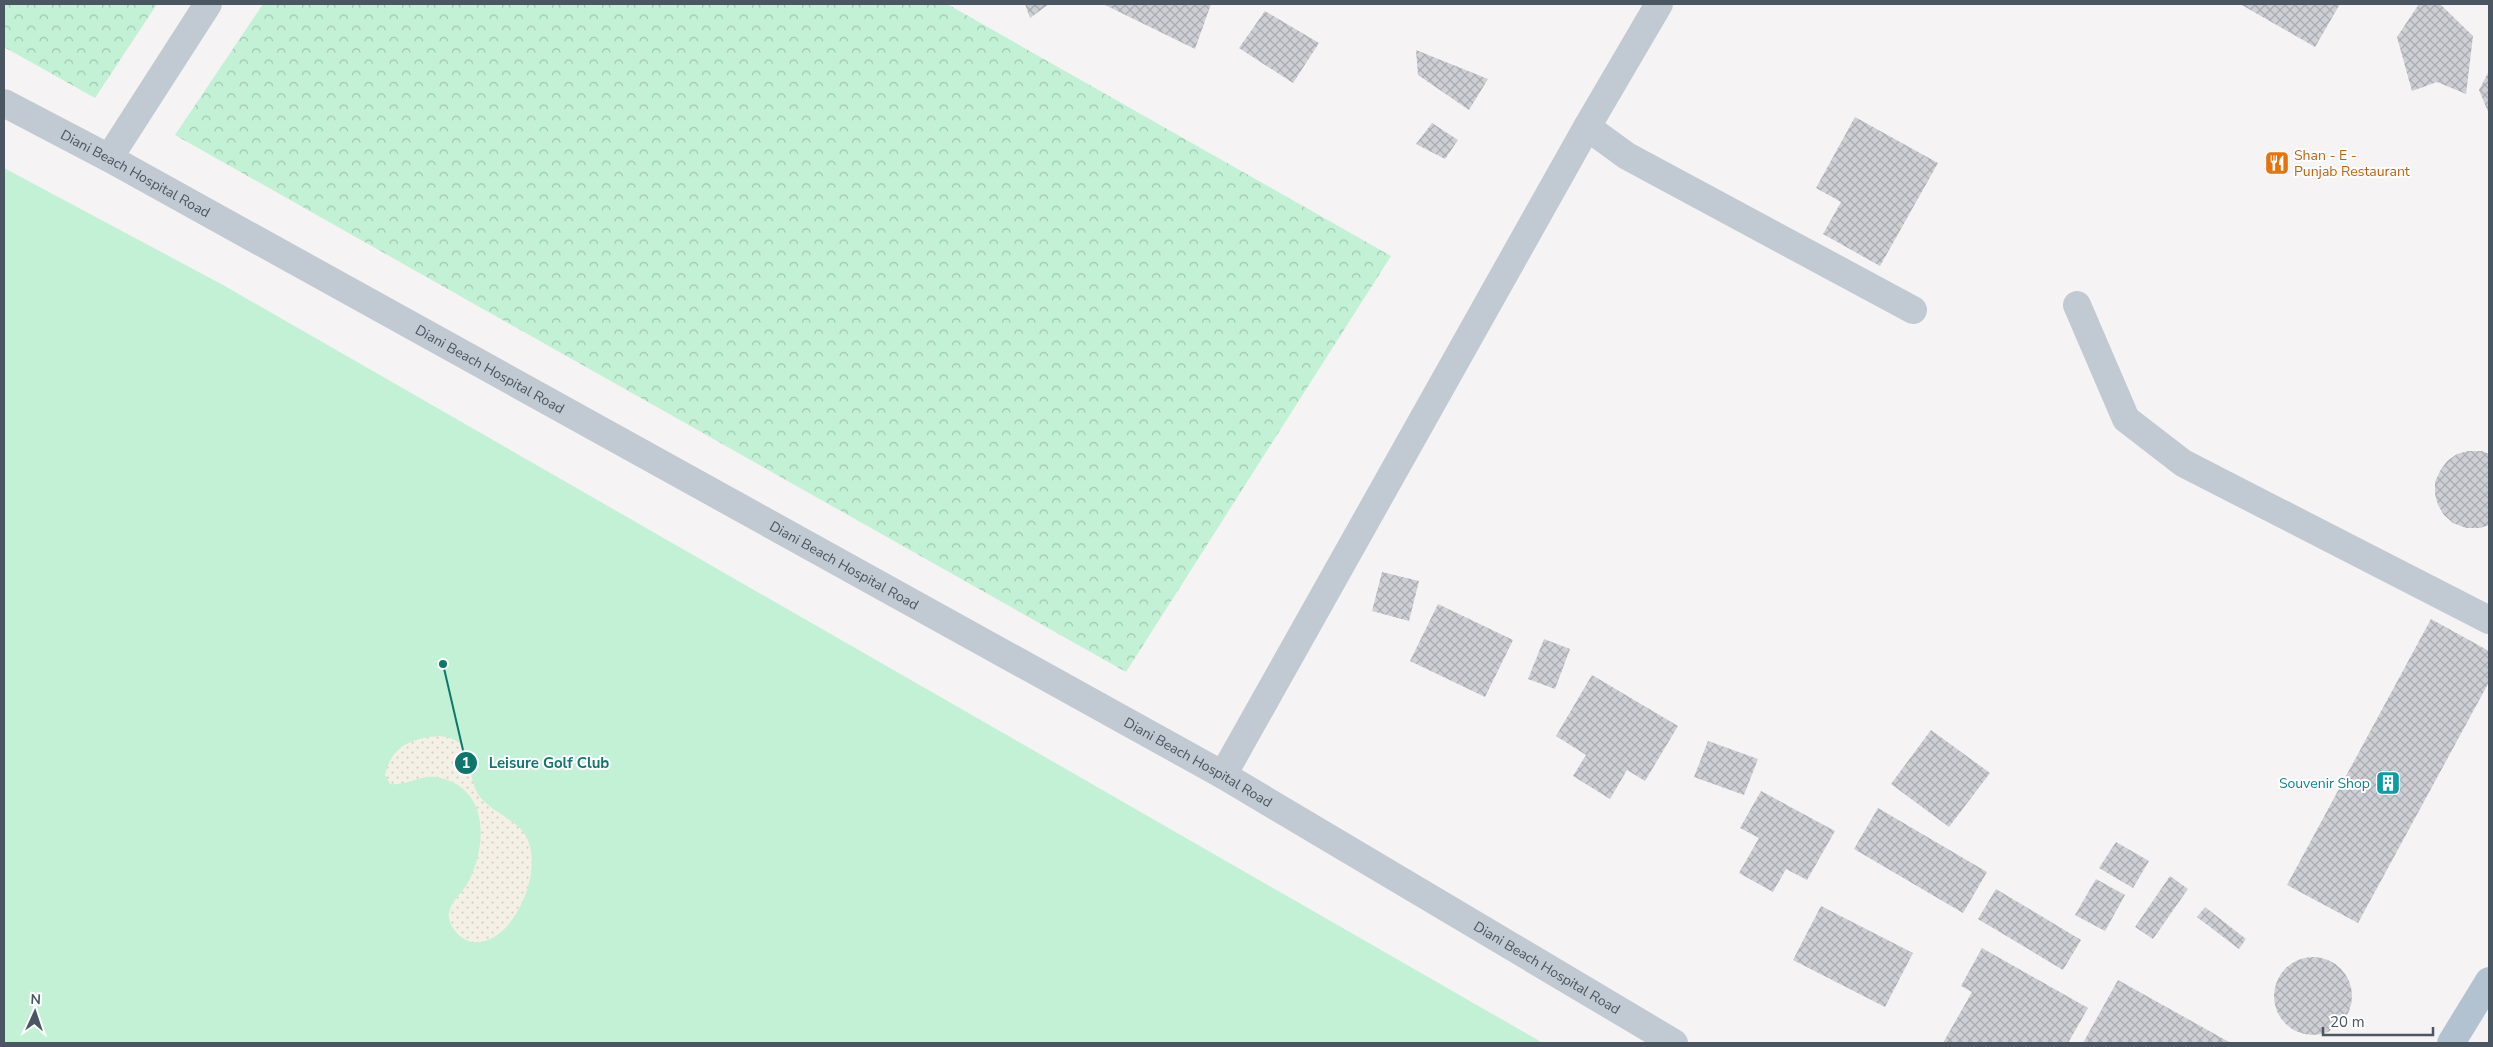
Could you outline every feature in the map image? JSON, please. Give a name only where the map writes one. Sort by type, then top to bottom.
[{"type":"main road","points":[[2451,1043],[2489,981]]},
{"type":"street","points":[[109,158],[208,4]]},
{"type":"street","points":[[1223,775],[1587,127],[1659,4]]},
{"type":"street","name":"Diani Beach Hospital Road","points":[[4,103],[109,158],[1223,775],[1674,1043]]},
{"type":"street","points":[[1587,127],[1627,156],[1913,310]]},
{"type":"street","points":[[2077,305],[2126,419],[2183,463],[2489,620]]},
{"type":"green space","points":[[4,4],[157,4],[95,98],[4,47]]},
{"type":"green space","points":[[263,4],[947,4],[1391,256],[1126,672],[175,135]]},
{"type":"green space","points":[[4,168],[223,285],[1543,1043],[4,1043]]},
{"type":"sand","points":[[440,736],[454,740],[462,746],[478,794],[488,805],[519,827],[530,847],[532,864],[529,883],[523,901],[514,918],[502,931],[488,940],[473,942],[464,939],[456,932],[449,918],[450,908],[467,885],[479,851],[480,820],[476,806],[468,794],[457,784],[441,778],[427,777],[404,783],[390,784],[385,775],[392,757],[404,745],[420,739]]},
{"type":"building","points":[[1025,4],[1049,4],[1030,18]]},
{"type":"building","points":[[1103,4],[1211,4],[1195,49]]},
{"type":"building","points":[[2240,4],[2340,4],[2315,47]]},
{"type":"building","points":[[2419,4],[2440,4],[2473,36],[2466,94],[2437,82],[2412,91],[2397,37]]},
{"type":"building","points":[[1265,11],[1319,43],[1293,83],[1239,48]]},
{"type":"building","points":[[1416,50],[1488,79],[1469,110],[1418,75]]},
{"type":"building","points":[[2489,71],[2489,114],[2479,90]]},
{"type":"building","points":[[1855,117],[1938,163],[1880,266],[1823,234],[1841,202],[1816,188]]},
{"type":"building","points":[[1432,123],[1458,140],[1445,159],[1416,144]]},
{"type":"building","points":[[2468,451],[2482,451],[2489,454],[2489,525],[2480,528],[2466,528],[2453,523],[2444,515],[2438,505],[2435,494],[2435,482],[2447,461],[2457,454]]},
{"type":"building","points":[[1382,572],[1419,581],[1409,621],[1372,611]]},
{"type":"building","points":[[1438,604],[1513,640],[1485,697],[1410,661]]},
{"type":"building","name":"Souvenir Shop","points":[[2431,619],[2489,651],[2489,682],[2358,923],[2287,885]]},
{"type":"building","points":[[1544,639],[1570,649],[1555,689],[1528,679]]},
{"type":"building","points":[[1592,675],[1678,726],[1645,781],[1627,770],[1610,799],[1573,776],[1586,755],[1556,736]]},
{"type":"building","points":[[1931,730],[1990,773],[1949,827],[1891,784]]},
{"type":"building","points":[[1708,741],[1758,759],[1744,795],[1694,777]]},
{"type":"building","points":[[1761,791],[1835,831],[1807,880],[1786,869],[1773,892],[1739,873],[1759,838],[1740,828]]},
{"type":"building","points":[[1878,808],[1987,872],[1963,913],[1854,849]]},
{"type":"building","points":[[2116,842],[2149,861],[2133,888],[2099,868]]},
{"type":"building","points":[[2170,876],[2188,889],[2153,939],[2135,927]]},
{"type":"building","points":[[2096,879],[2125,895],[2105,931],[2075,915]]},
{"type":"building","points":[[1996,889],[2081,940],[2063,970],[1978,919]]},
{"type":"building","points":[[1821,906],[1913,953],[1885,1007],[1793,960]]},
{"type":"building","points":[[2205,907],[2246,939],[2239,949],[2197,917]]},
{"type":"building","points":[[1982,948],[2088,1008],[2068,1043],[1943,1043],[1972,992],[1961,986]]},
{"type":"building","points":[[2313,957],[2328,960],[2341,968],[2349,981],[2352,996],[2349,1011],[2341,1024],[2328,1032],[2313,1035],[2298,1032],[2285,1024],[2277,1011],[2274,996],[2277,981],[2285,968],[2298,960]]},
{"type":"building","points":[[2118,980],[2229,1042],[2083,1043]]},
{"type":"place","name":"Shan - E - Punjab Restaurant","points":[[2277,163]]},
{"type":"place","name":"Leisure Golf Club","points":[[443,664]]},
{"type":"place","name":"Souvenir Shop","points":[[2388,783]]}]
